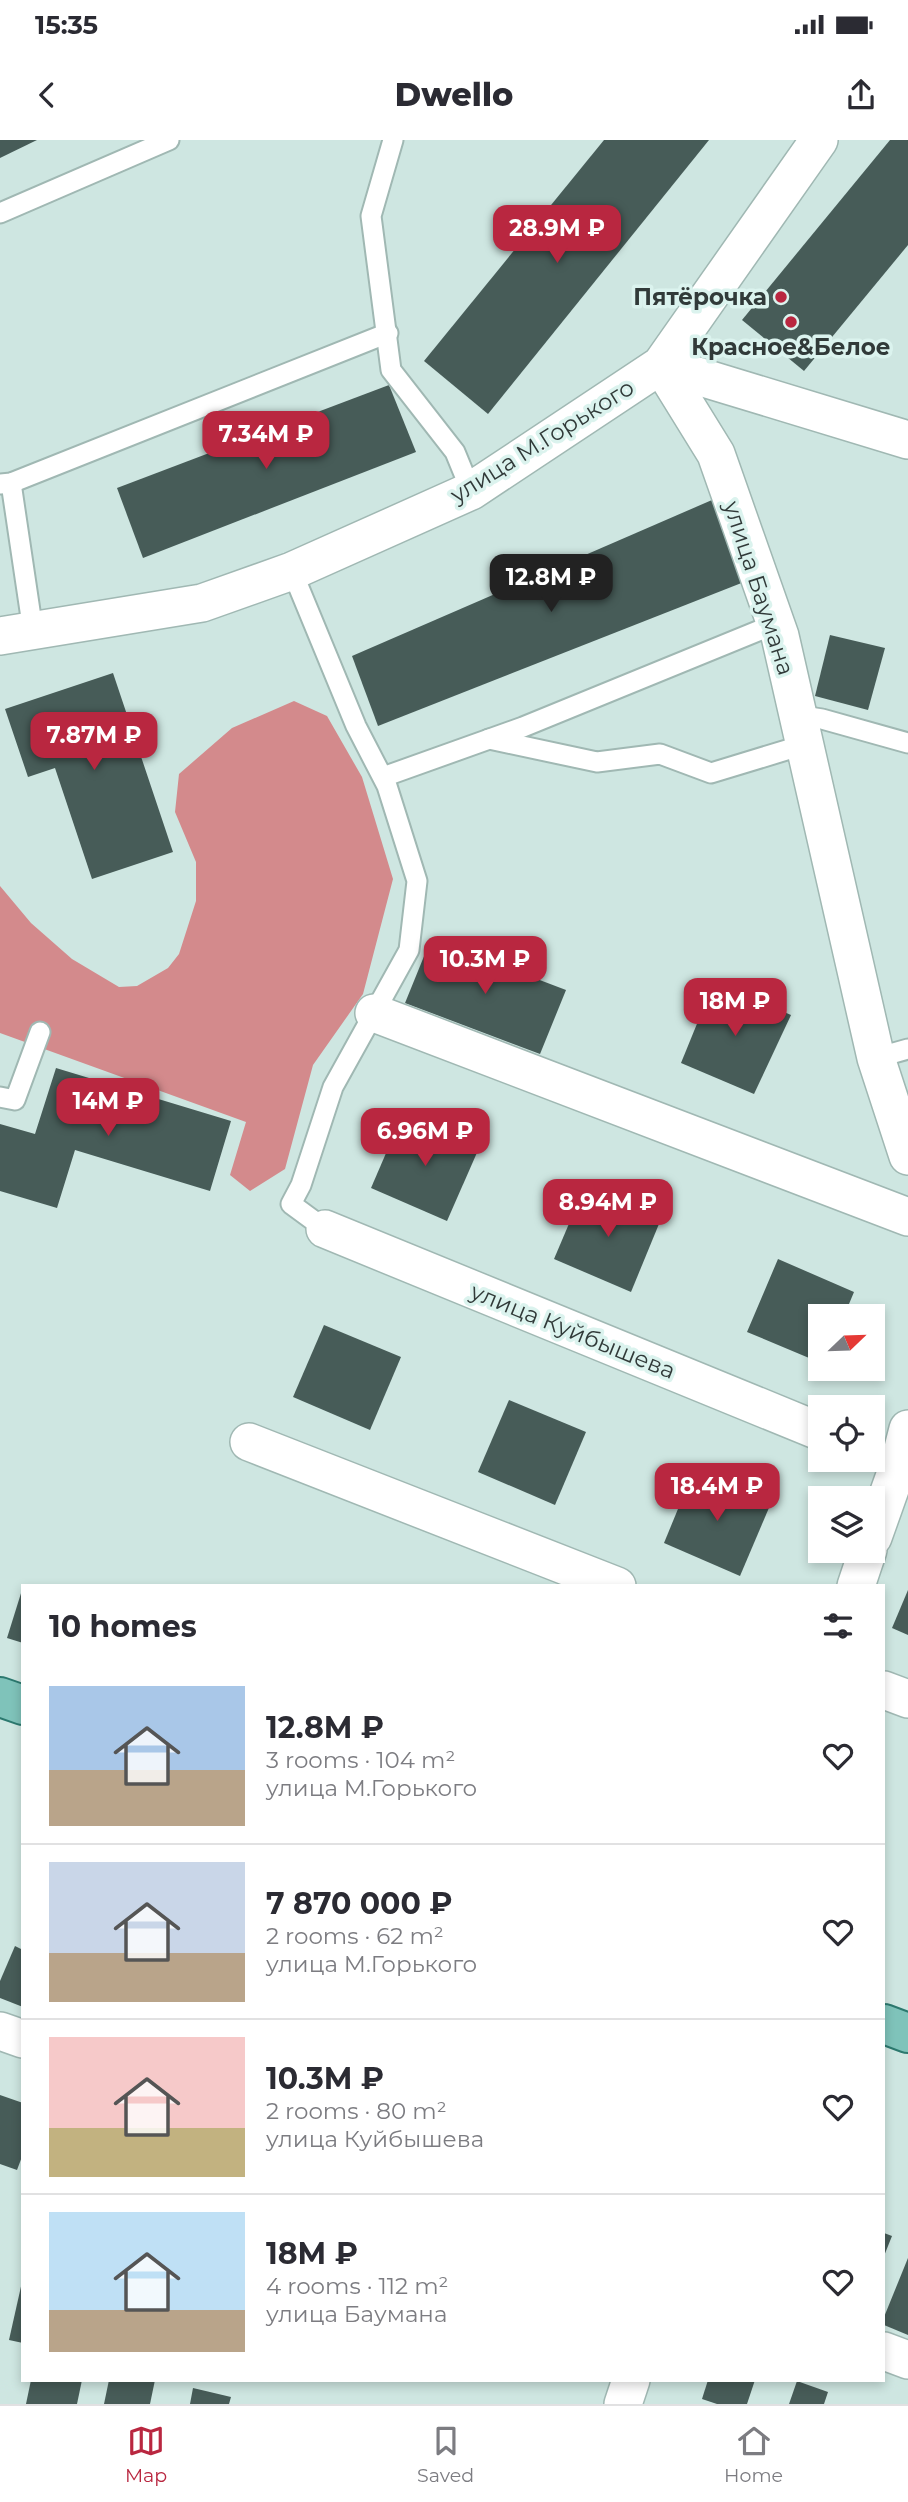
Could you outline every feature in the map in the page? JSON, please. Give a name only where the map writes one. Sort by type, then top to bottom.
[{"type":"main road","points":[[0,1697],[21,1704]]},
{"type":"main road","points":[[885,2024],[908,2033]]},
{"type":"street","name":"улица М.Горького","points":[[17,634],[202,603],[292,571],[471,491],[661,365],[819,140]]},
{"type":"street","points":[[661,365],[908,440]]},
{"type":"street","name":"улица Баумана","points":[[661,365],[716,454],[775,624],[800,730],[892,1053],[908,1156]]},
{"type":"street","points":[[374,1013],[908,1217]]},
{"type":"street","name":"улица Куйбышева","points":[[325,1229],[808,1427]]},
{"type":"street","points":[[885,1492],[893,1462],[908,1429]]},
{"type":"street","points":[[249,1442],[612,1584]]},
{"type":"street","points":[[857,1584],[864,1563]]},
{"type":"street","points":[[885,1690],[908,1699]]},
{"type":"street","points":[[0,2031],[21,2038]]},
{"type":"street","points":[[885,2351],[908,2360]]},
{"type":"street","points":[[623,2404],[630,2382]]},
{"type":"lane","points":[[0,213],[169,140]]},
{"type":"lane","points":[[393,140],[371,216],[391,370],[455,452],[471,491]]},
{"type":"lane","points":[[17,634],[5,484],[388,333]]},
{"type":"lane","points":[[292,571],[356,726],[383,777],[417,881],[409,950],[333,1087],[301,1185],[291,1204],[325,1229]]},
{"type":"lane","points":[[383,777],[488,739],[775,624]]},
{"type":"lane","points":[[488,739],[597,762],[660,754],[711,773],[822,719],[908,743]]},
{"type":"lane","points":[[0,1097],[15,1100],[40,1032]]},
{"type":"shaded area","points":[[294,701],[327,716],[362,777],[393,879],[363,994],[313,1065],[285,1169],[250,1191],[230,1175],[246,1122],[0,1033],[0,886],[31,923],[72,959],[119,987],[137,986],[168,968],[179,954],[196,901],[196,862],[175,812],[179,774],[232,728]]},
{"type":"building","points":[[0,140],[37,140],[0,158]]},
{"type":"building","points":[[604,140],[709,140],[488,414],[424,361]]},
{"type":"building","points":[[890,140],[908,140],[908,245],[804,371],[742,320]]},
{"type":"building","points":[[389,385],[416,452],[143,558],[117,488]]},
{"type":"building","points":[[712,500],[744,582],[378,726],[352,656]]},
{"type":"building","points":[[830,635],[885,648],[868,710],[815,696]]},
{"type":"building","points":[[113,673],[173,852],[92,879],[55,768],[28,777],[5,709]]},
{"type":"building","points":[[431,939],[566,990],[540,1054],[405,1003]]},
{"type":"building","points":[[714,982],[791,1015],[754,1094],[681,1063]]},
{"type":"building","points":[[56,1068],[231,1121],[210,1191],[75,1150],[57,1208],[0,1191],[0,1124],[35,1134]]},
{"type":"building","points":[[402,1116],[479,1148],[447,1221],[371,1188]]},
{"type":"building","points":[[585,1186],[661,1219],[631,1292],[554,1259]]},
{"type":"building","points":[[778,1259],[854,1292],[849,1304],[808,1304],[808,1358],[747,1332]]},
{"type":"building","points":[[324,1325],[401,1357],[370,1430],[293,1397]]},
{"type":"building","points":[[509,1400],[586,1432],[555,1505],[478,1472]]},
{"type":"building","points":[[694,1470],[771,1503],[740,1576],[664,1543]]},
{"type":"building","points":[[908,1590],[908,1635],[892,1628]]},
{"type":"building","points":[[21,1593],[21,1642],[7,1638]]},
{"type":"building","points":[[15,1946],[21,1949],[21,2006],[0,1998],[0,1981]]},
{"type":"building","points":[[0,2095],[21,2102],[21,2159],[17,2170],[0,2164]]},
{"type":"building","points":[[885,2233],[892,2236],[885,2254]]},
{"type":"building","points":[[908,2258],[908,2335],[885,2325],[885,2315]]},
{"type":"building","points":[[21,2286],[21,2343],[9,2340]]},
{"type":"building","points":[[31,2382],[82,2382],[77,2404],[26,2404]]},
{"type":"building","points":[[109,2382],[155,2382],[150,2404],[104,2404]]},
{"type":"building","points":[[707,2382],[754,2382],[747,2404],[717,2404],[702,2399]]},
{"type":"building","points":[[797,2382],[828,2392],[824,2404],[789,2404]]},
{"type":"building","points":[[193,2388],[231,2397],[229,2404],[190,2404]]},
{"type":"place","name":"Пятёрочка","points":[[781,297]]},
{"type":"place","name":"Красное&Белое","points":[[791,322]]}]
